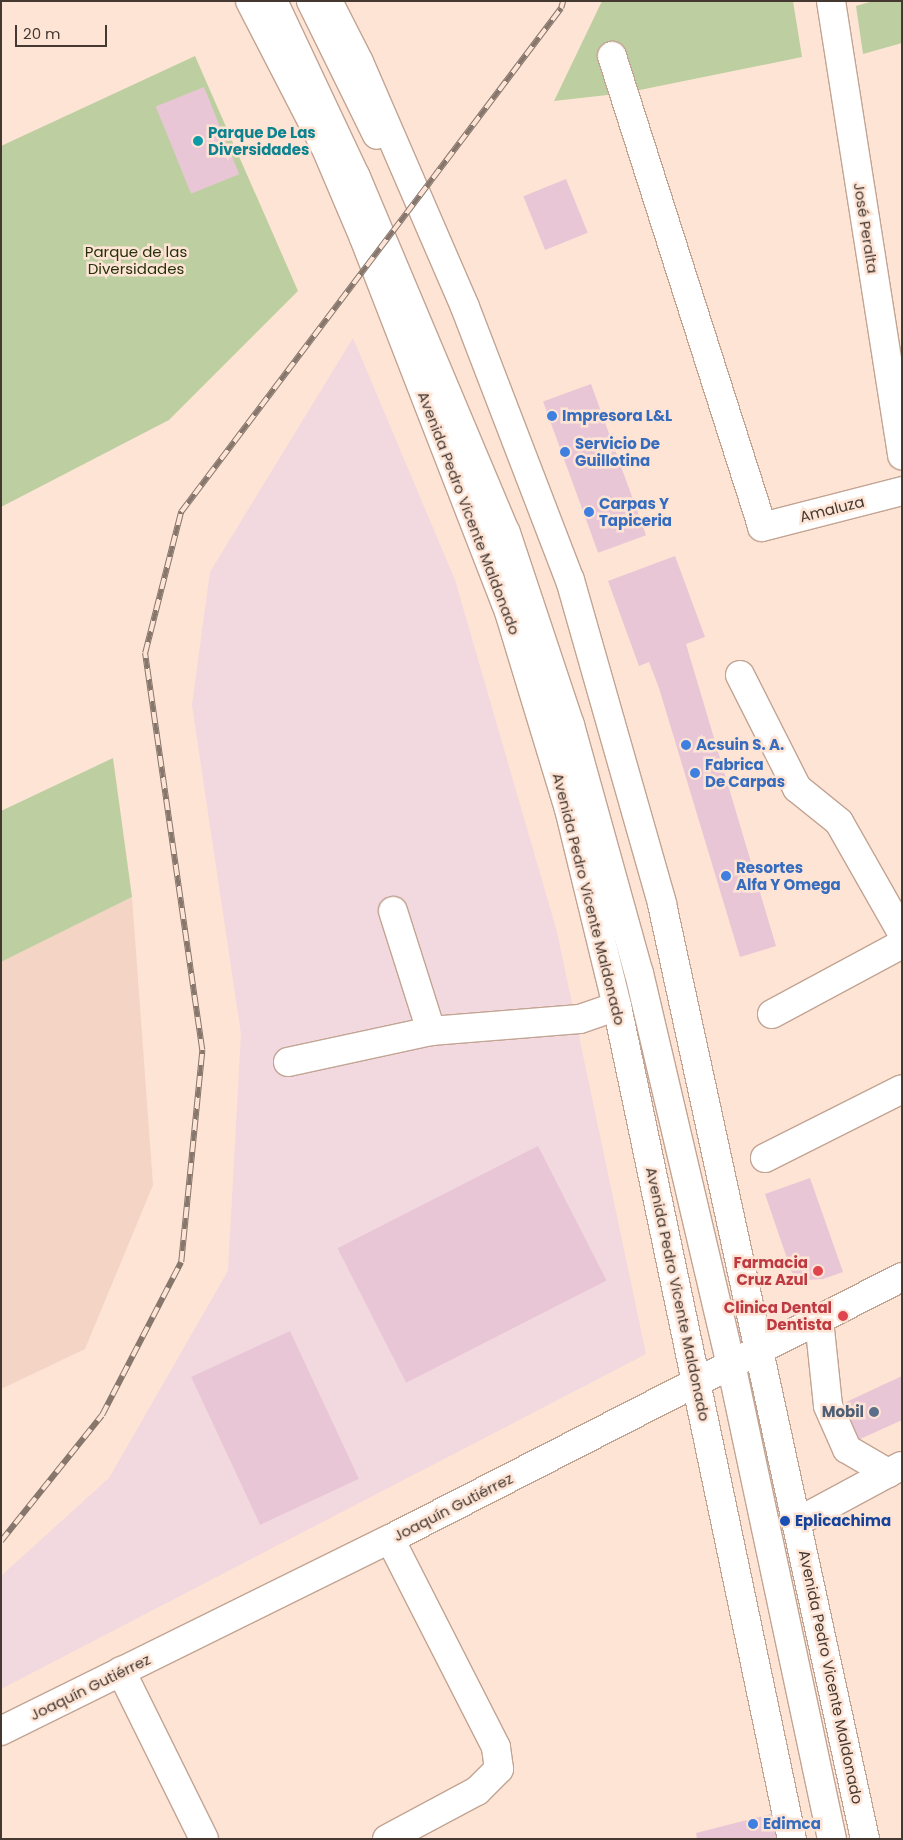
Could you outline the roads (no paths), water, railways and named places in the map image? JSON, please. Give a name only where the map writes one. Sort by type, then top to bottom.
[{"type":"main road","name":"Avenida Pedro Vicente Maldonado","points":[[250,1],[325,146],[364,238],[510,615],[569,809],[617,1006],[792,1839]]},
{"type":"main road","points":[[273,1],[356,177],[502,524],[567,716],[746,1357],[851,1839]]},
{"type":"main road","points":[[311,1],[436,261],[511,451],[568,611],[624,790],[689,1036],[832,1839]]},
{"type":"main road","name":"Avenida Pedro Vicente Maldonado","points":[[328,1],[359,62],[465,307],[570,580],[662,904],[746,1357],[799,1521],[865,1839]]},
{"type":"main road","name":"José Peralta","points":[[831,1],[902,454]]},
{"type":"main road","name":"Amaluza","points":[[612,56],[762,527],[902,491]]},
{"type":"main road","points":[[740,675],[796,788],[808,800],[839,822],[902,933],[772,1014]]},
{"type":"main road","points":[[393,911],[432,1030]]},
{"type":"main road","points":[[288,1062],[432,1030],[580,1019],[617,1006]]},
{"type":"main road","points":[[765,1158],[902,1090]]},
{"type":"main road","name":"Joaquín Gutiérrez","points":[[1,1731],[390,1539],[902,1277]]},
{"type":"main road","points":[[819,1320],[828,1406],[847,1449],[895,1470]]},
{"type":"main road","points":[[799,1521],[895,1470]]},
{"type":"main road","points":[[387,1839],[478,1791],[498,1769],[496,1747],[390,1539]]},
{"type":"main road","points":[[122,1671],[204,1839]]},
{"type":"railway","points":[[1,1541],[102,1415],[181,1262],[202,1050],[145,653],[181,512],[561,8],[563,1]]},
{"type":"place","name":"Parque De Las Diversidades","points":[[198,141]]},
{"type":"place","name":"Impresora L&L","points":[[552,416]]},
{"type":"place","name":"Servicio De Guillotina","points":[[565,452]]},
{"type":"place","name":"Carpas Y Tapiceria","points":[[589,512]]},
{"type":"place","name":"Acsuin S. A.","points":[[686,745]]},
{"type":"place","name":"Fabrica De Carpas","points":[[695,773]]},
{"type":"place","name":"Resortes Alfa Y Omega","points":[[726,876]]},
{"type":"place","name":"Farmacia Cruz Azul","points":[[818,1271]]},
{"type":"place","name":"Clinica Dental Dentista","points":[[843,1316]]},
{"type":"place","name":"Mobil","points":[[874,1412]]},
{"type":"place","name":"Eplicachima","points":[[785,1521]]},
{"type":"place","name":"Edimca","points":[[753,1824]]},
{"type":"park label","name":"Parque de las Diversidades","points":[[136,260]]}]
